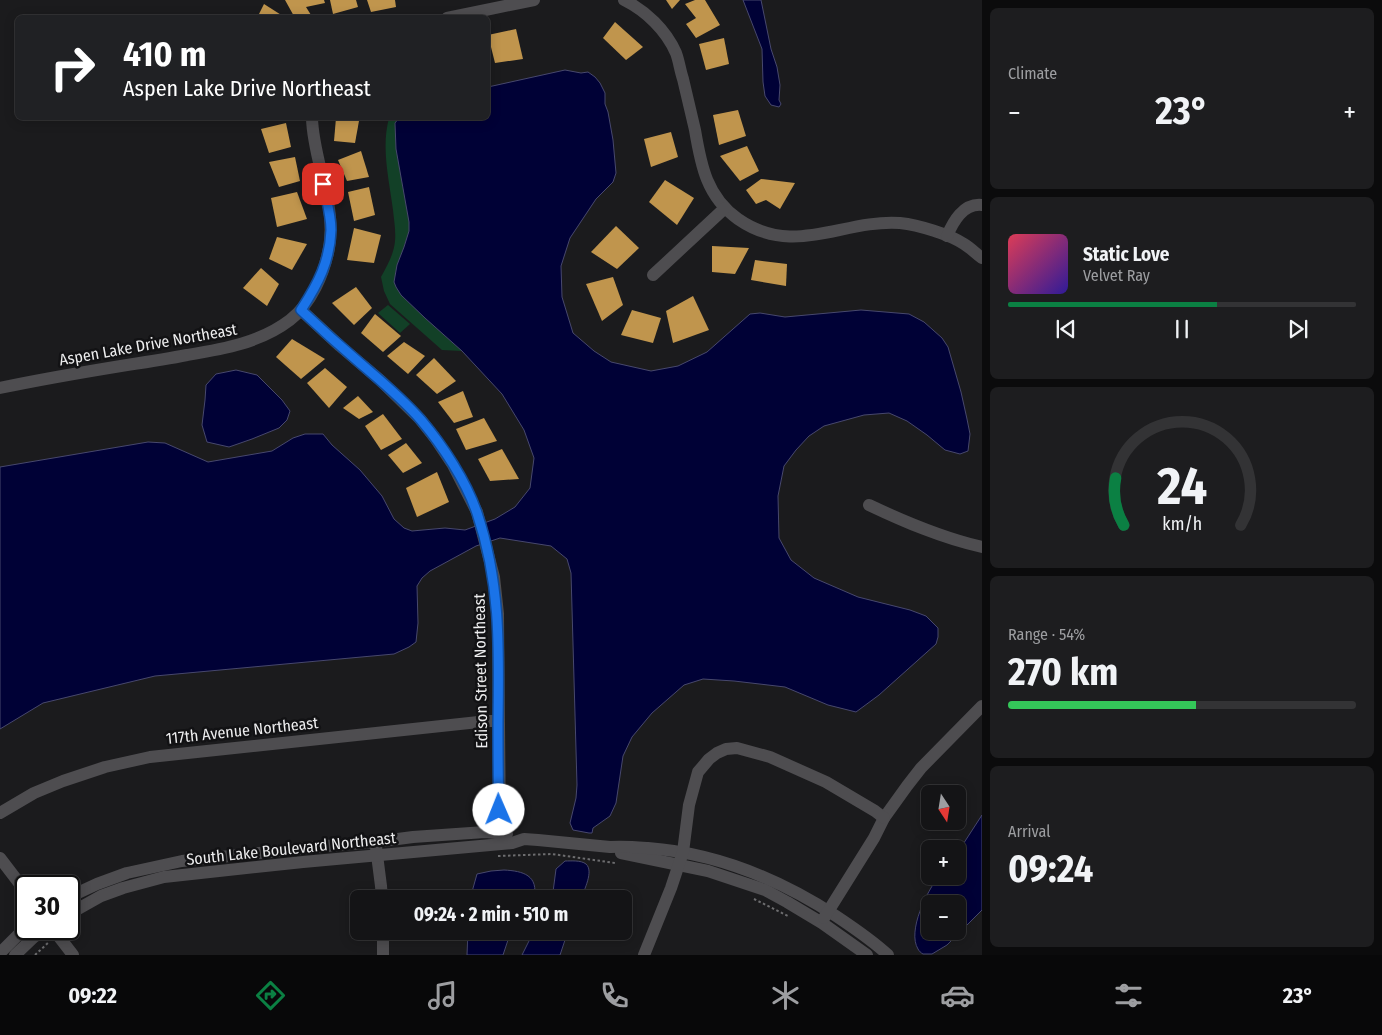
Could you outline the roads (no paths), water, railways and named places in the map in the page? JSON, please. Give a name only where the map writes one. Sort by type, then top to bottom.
[{"type":"street","points":[[462,15],[534,0]]},
{"type":"street","points":[[624,0],[640,8],[653,21],[676,54],[692,114],[702,168],[707,181],[725,208],[739,220],[767,233],[797,237],[814,236],[865,226],[900,223],[918,226],[947,236],[964,244],[982,258]]},
{"type":"street","name":"Aspen Lake Drive Northeast","points":[[0,388],[208,352],[238,345],[257,340],[291,320],[301,310],[320,279],[329,248],[331,229],[312,132],[312,120]]},
{"type":"street","points":[[947,236],[954,220],[960,213],[969,207],[982,206]]},
{"type":"street","points":[[653,276],[725,208]]},
{"type":"street","name":"Edison Street Northeast","points":[[301,310],[380,380],[420,419],[454,465],[477,512],[490,557],[498,614],[500,833]]},
{"type":"street","points":[[868,505],[921,528],[982,547]]},
{"type":"street","points":[[822,923],[874,838],[884,818],[921,768],[982,706]]},
{"type":"street","name":"117th Avenue Northeast","points":[[0,813],[34,793],[63,781],[106,767],[150,757],[463,723],[498,721]]},
{"type":"street","points":[[644,955],[671,888],[683,852],[690,805],[698,772],[709,759],[726,749],[737,748],[770,757],[843,792],[884,818]]},
{"type":"street","name":"South Lake Boulevard Northeast","points":[[80,892],[119,875],[164,864],[441,835],[485,832],[500,833],[554,848],[622,846],[683,852],[715,859],[749,870],[795,891],[870,938],[888,955]]},
{"type":"street","name":"South Lake Boulevard Northeast","points":[[80,913],[101,896],[164,877],[512,843],[524,840]]},
{"type":"street","points":[[375,842],[381,890]]},
{"type":"street","name":"South Lake Boulevard Northeast","points":[[607,847],[617,852],[708,871],[764,890],[822,923],[866,955]]},
{"type":"street","points":[[0,858],[15,878]]},
{"type":"street","points":[[0,952],[15,938]]},
{"type":"street","points":[[15,955],[31,940]]},
{"type":"street","points":[[61,940],[73,955]]},
{"type":"street","points":[[383,940],[384,955]]}]
